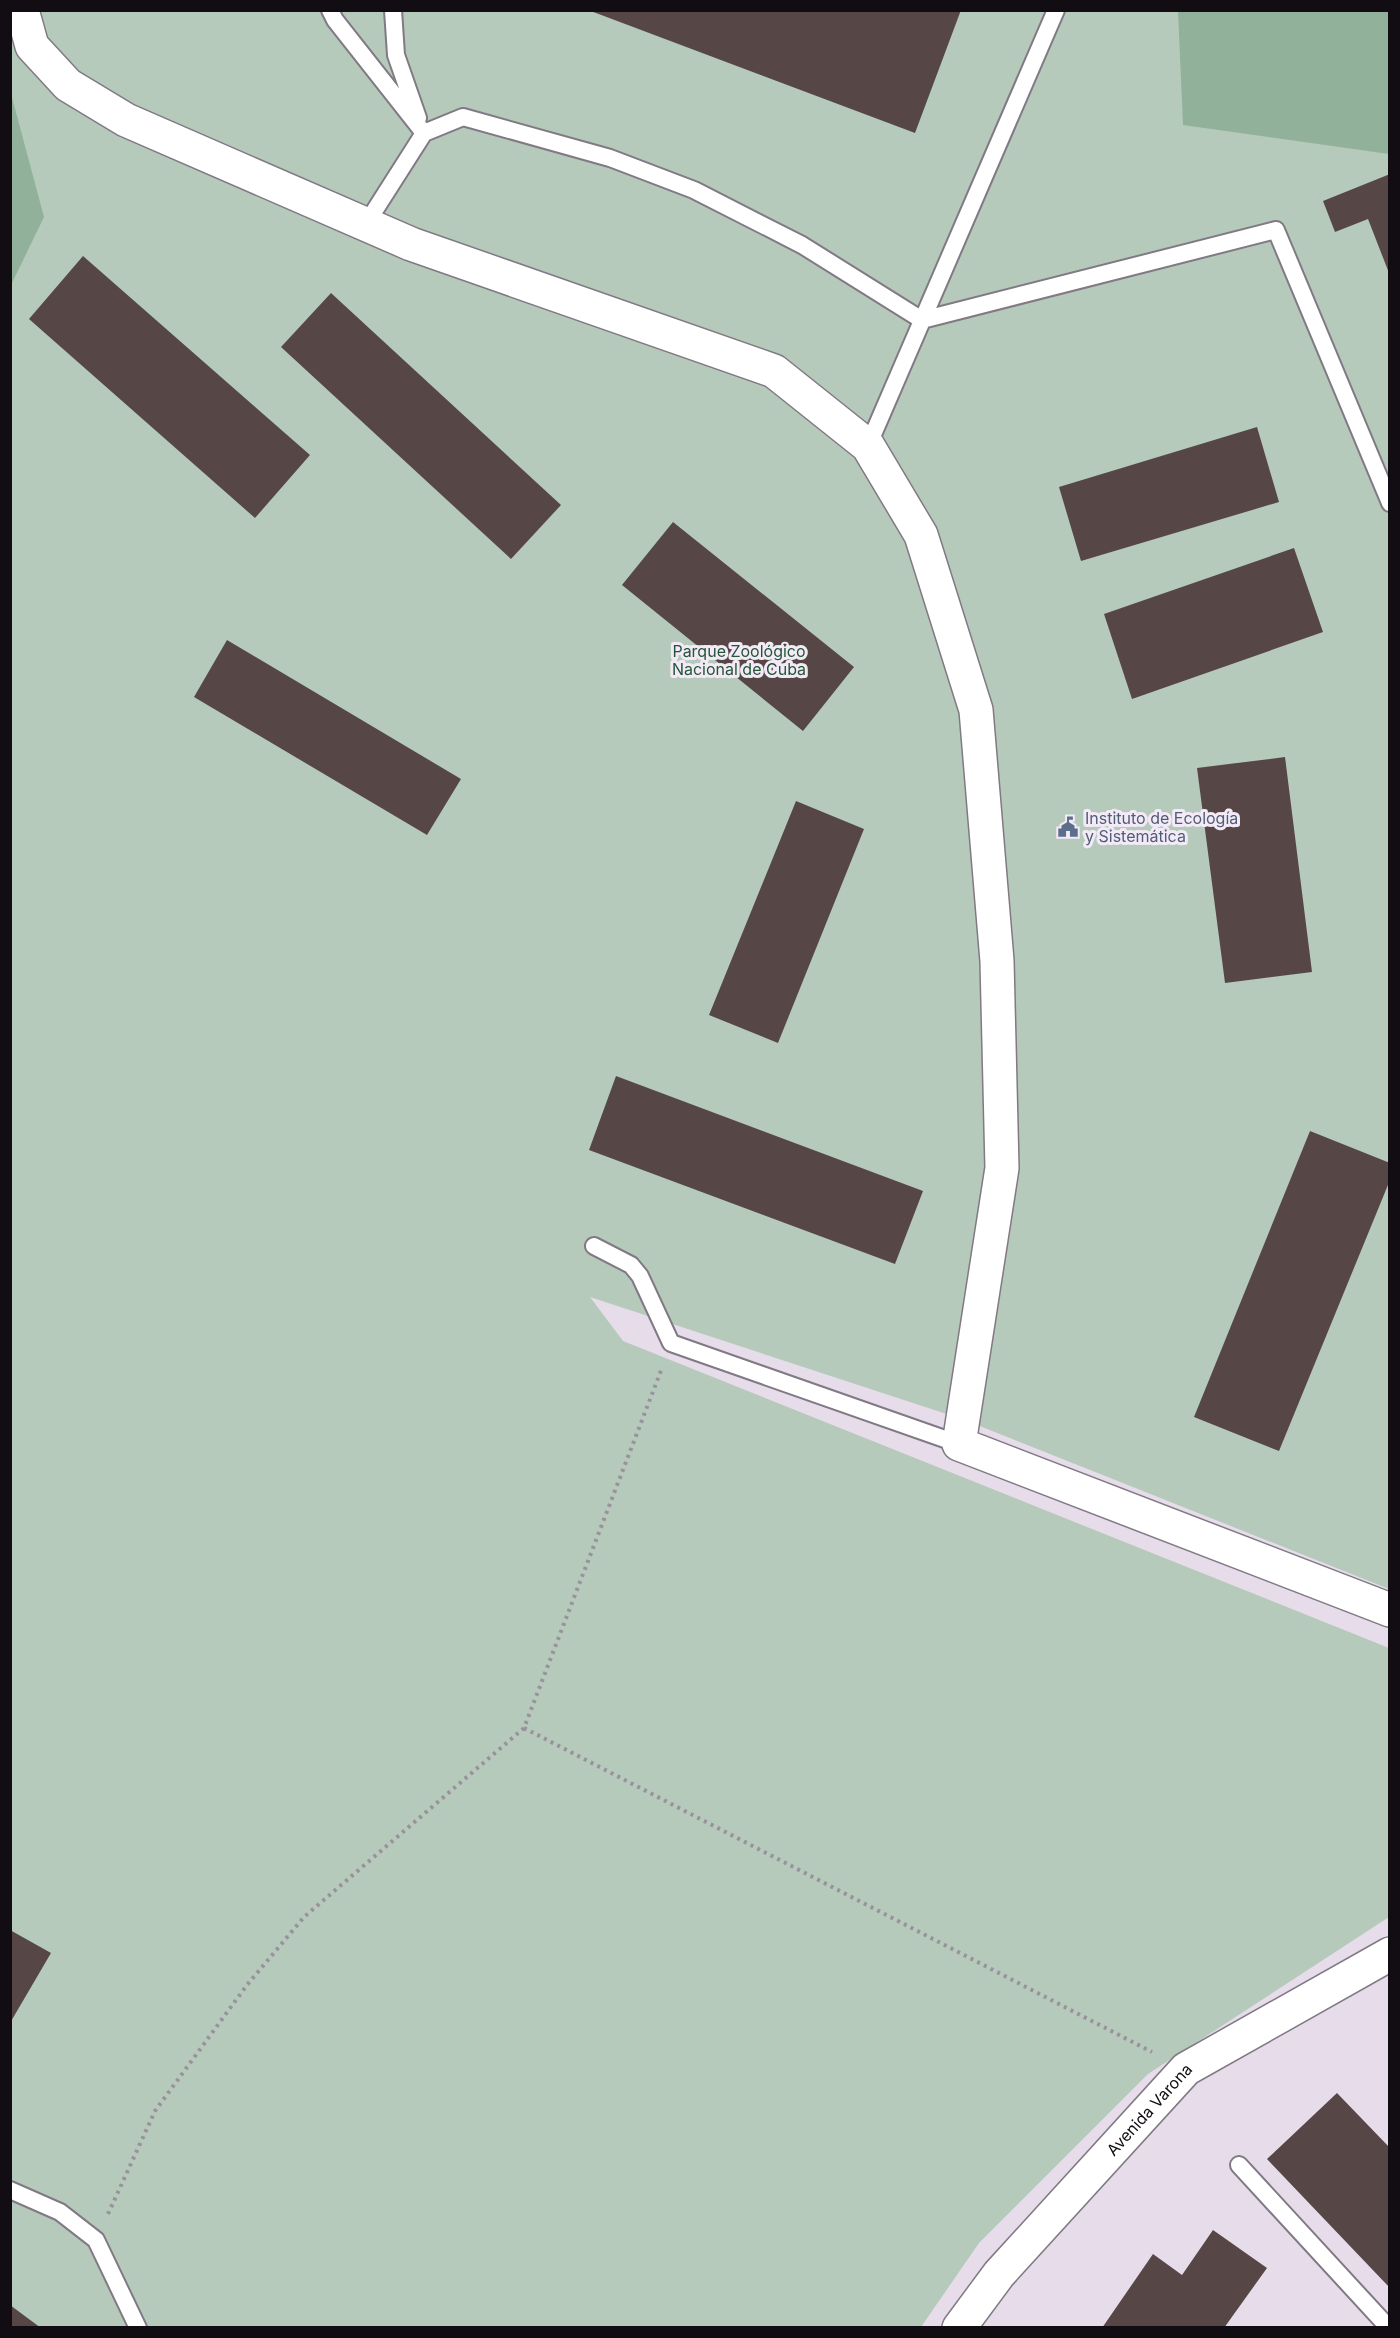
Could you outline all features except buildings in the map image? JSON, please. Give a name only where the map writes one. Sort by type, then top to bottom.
[{"type":"street","points":[[22,10],[32,46],[68,85],[126,120],[411,244],[774,371],[868,446],[921,535],[976,710],[997,961],[1002,1168],[959,1444],[1389,1610]]},
{"type":"street","name":"Avenida Varona","points":[[959,2328],[999,2274],[1186,2069],[1389,1954]]},
{"type":"lane","points":[[330,10],[335,20],[424,133]]},
{"type":"lane","points":[[393,10],[396,55],[424,133]]},
{"type":"lane","points":[[868,446],[1056,10]]},
{"type":"lane","points":[[366,224],[424,133],[462,117],[631,166],[694,190],[802,245],[922,320],[1276,230],[1389,503]]},
{"type":"lane","points":[[594,1246],[631,1265],[640,1276],[671,1343],[959,1444]]},
{"type":"lane","points":[[1239,2165],[1389,2328]]},
{"type":"lane","points":[[10,2190],[60,2212],[96,2240],[138,2328]]},
{"type":"path","points":[[96,2240],[155,2111],[247,1985],[304,1917],[524,1728],[671,1343]]},
{"type":"path","points":[[524,1728],[1186,2069]]},
{"type":"green space","name":"Parque Zoológico Nacional de Cuba","points":[[11,11],[1389,11],[1389,1589],[962,1419],[590,1297],[623,1341],[1389,1648],[1389,1917],[1148,2074],[979,2243],[921,2327],[11,2328]]},
{"type":"green space","points":[[1178,11],[1389,11],[1389,154],[1183,125]]},
{"type":"green space","points":[[10,90],[44,217],[11,285],[10,285]]},
{"type":"place","name":"Instituto de Ecología y Sistemática","points":[[1068,827]]}]
